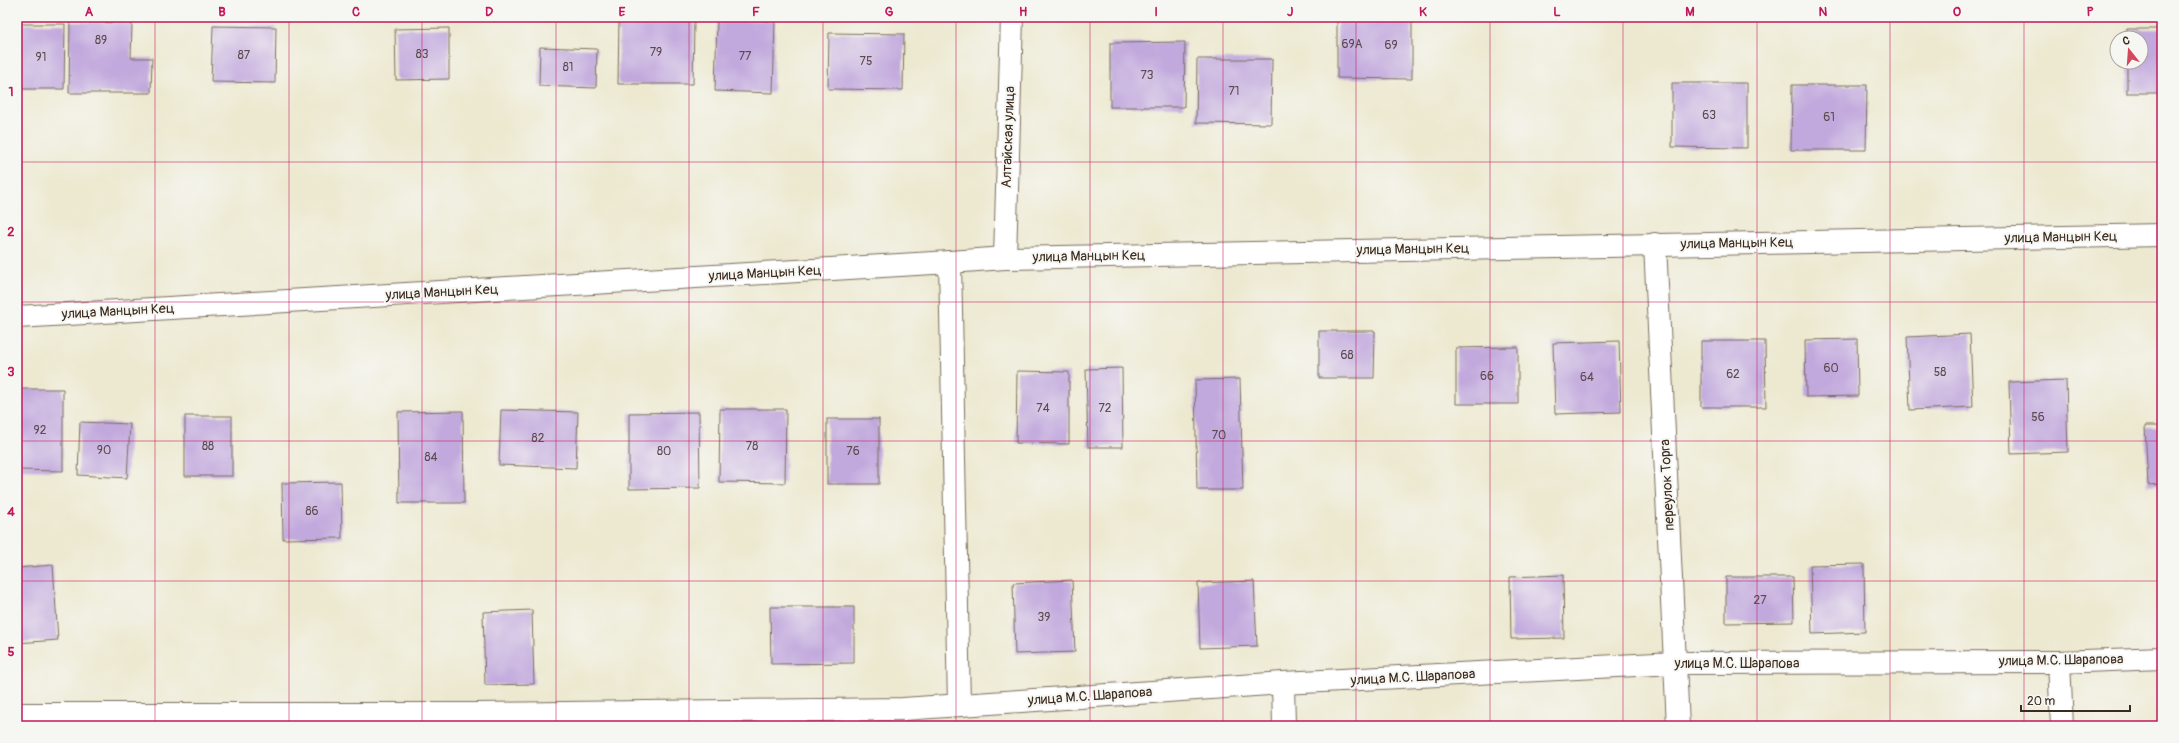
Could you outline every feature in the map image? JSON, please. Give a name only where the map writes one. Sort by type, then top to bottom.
[{"type":"street","name":"Алтайская улица","points":[[1005,258],[1012,17]]},
{"type":"street","name":"улица Манцын Кец","points":[[17,317],[1005,258],[2162,235]]},
{"type":"street","name":"переулок Торга","points":[[1655,244],[1678,726]]},
{"type":"street","points":[[950,262],[959,705]]},
{"type":"street","name":"улица М.С. Шарапова","points":[[17,714],[479,720],[903,718],[959,705],[1283,683],[1676,663],[2059,662],[2162,658]]},
{"type":"street","points":[[2059,662],[2062,726]]},
{"type":"street","points":[[1283,683],[1284,726]]},
{"type":"building","points":[[1337,17],[1412,17],[1412,79],[1337,78]]},
{"type":"building","points":[[619,19],[694,20],[693,84],[618,84]]},
{"type":"building","points":[[717,20],[775,21],[773,93],[715,91]]},
{"type":"building","points":[[70,22],[132,23],[131,58],[152,58],[151,93],[69,93]]},
{"type":"building","points":[[17,24],[65,24],[64,89],[17,89]]},
{"type":"building","points":[[213,26],[276,27],[275,83],[211,82]]},
{"type":"building","points":[[449,28],[449,79],[396,80],[395,29]]},
{"type":"building","points":[[2162,29],[2162,93],[2127,93],[2127,70],[2149,70],[2149,30],[2127,30]]},
{"type":"building","points":[[829,33],[904,34],[903,90],[828,89]]},
{"type":"building","points":[[1185,42],[1184,107],[1110,107],[1110,43]]},
{"type":"building","points":[[540,47],[597,49],[596,88],[539,86]]},
{"type":"building","points":[[1197,59],[1272,59],[1271,124],[1196,123]]},
{"type":"building","points":[[1672,83],[1747,83],[1747,148],[1672,147]]},
{"type":"building","points":[[1792,85],[1867,85],[1866,150],[1791,150]]},
{"type":"building","points":[[1319,331],[1375,331],[1374,378],[1319,378]]},
{"type":"building","points":[[1970,334],[1973,407],[1910,410],[1907,337]]},
{"type":"building","points":[[1857,339],[1858,396],[1806,397],[1805,340]]},
{"type":"building","points":[[1619,341],[1621,412],[1555,414],[1553,343]]},
{"type":"building","points":[[1701,341],[1765,341],[1766,407],[1701,407]]},
{"type":"building","points":[[1518,347],[1518,404],[1456,404],[1456,348]]},
{"type":"building","points":[[1122,368],[1123,447],[1088,447],[1086,369]]},
{"type":"building","points":[[1017,371],[1069,372],[1069,444],[1016,443]]},
{"type":"building","points":[[1240,379],[1243,490],[1197,490],[1195,380]]},
{"type":"building","points":[[2066,380],[2068,452],[2011,454],[2009,382]]},
{"type":"building","points":[[17,389],[63,389],[63,471],[17,470]]},
{"type":"building","points":[[720,409],[786,409],[785,483],[719,482]]},
{"type":"building","points":[[501,410],[578,412],[576,468],[499,465]]},
{"type":"building","points":[[463,411],[464,503],[399,503],[398,412]]},
{"type":"building","points":[[699,412],[700,488],[629,489],[629,413]]},
{"type":"building","points":[[185,416],[232,416],[232,476],[185,476]]},
{"type":"building","points":[[827,419],[879,419],[879,484],[827,484]]},
{"type":"building","points":[[80,422],[130,424],[127,478],[78,475]]},
{"type":"building","points":[[2145,426],[2162,426],[2162,484],[2148,485]]},
{"type":"building","points":[[341,482],[342,538],[283,539],[282,483]]},
{"type":"building","points":[[1864,564],[1865,632],[1812,634],[1810,565]]},
{"type":"building","points":[[53,565],[58,640],[17,643],[17,568]]},
{"type":"building","points":[[1563,575],[1564,638],[1511,639],[1510,577]]},
{"type":"building","points":[[1726,577],[1793,577],[1794,622],[1726,623]]},
{"type":"building","points":[[1072,580],[1075,652],[1015,654],[1013,583]]},
{"type":"building","points":[[1254,581],[1257,646],[1200,648],[1198,583]]},
{"type":"building","points":[[770,607],[854,607],[854,663],[771,664]]},
{"type":"building","points":[[532,610],[534,684],[485,685],[483,612]]}]
